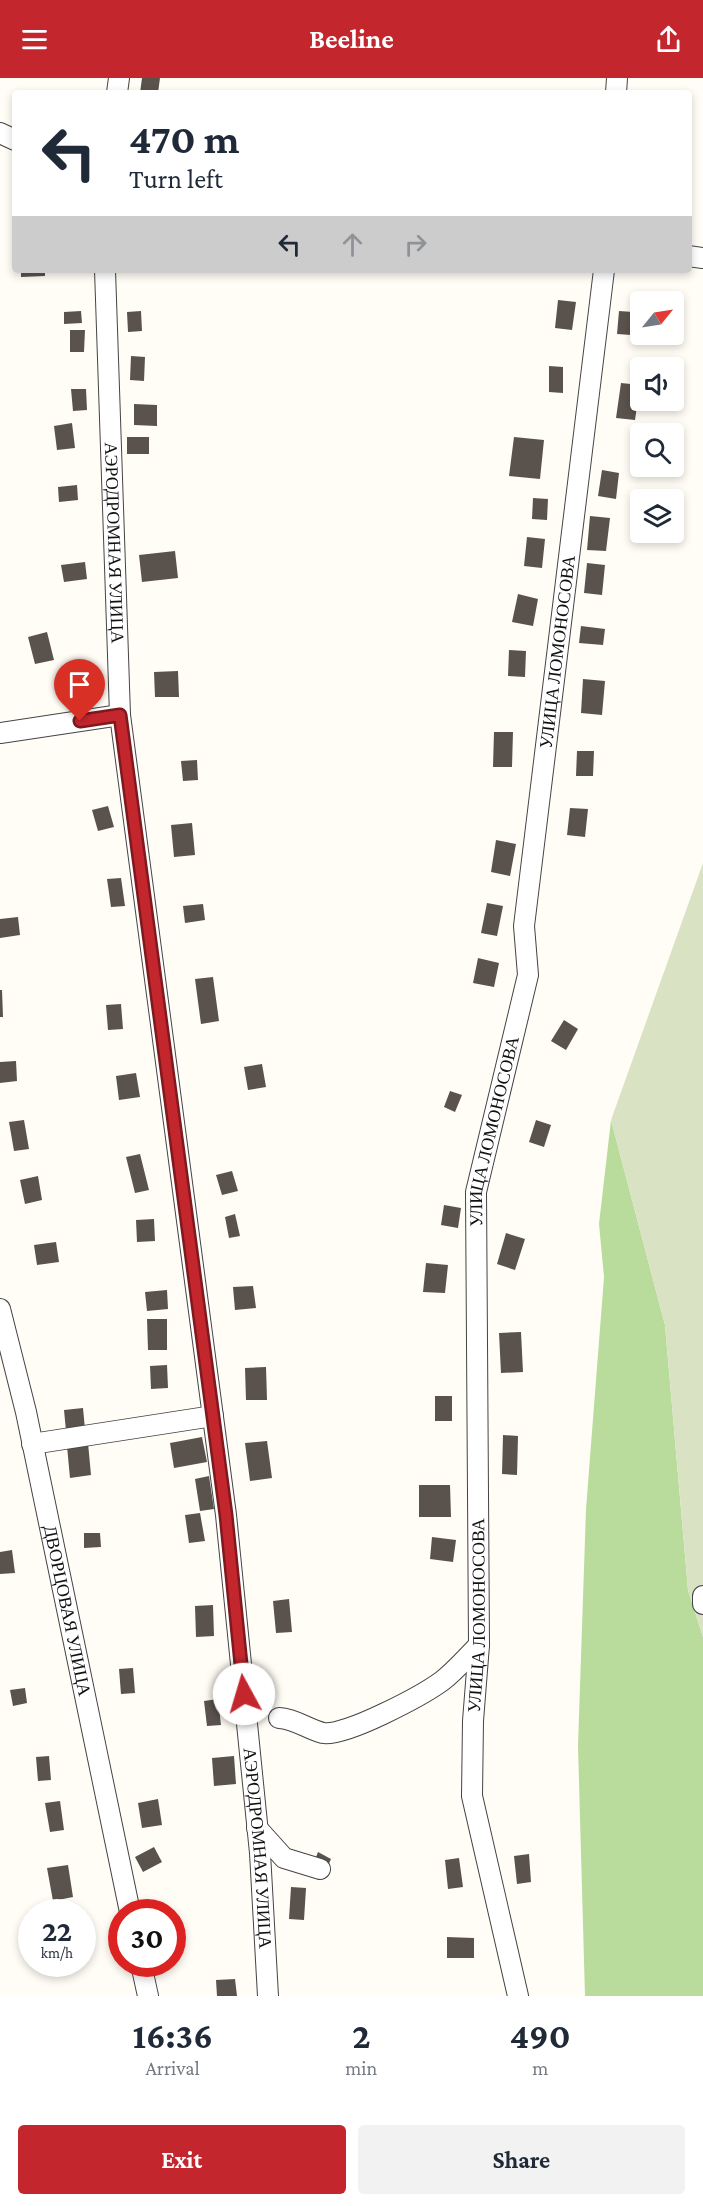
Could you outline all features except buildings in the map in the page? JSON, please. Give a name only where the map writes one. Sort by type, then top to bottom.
[{"type":"street","name":"АЭРОДРОМНАЯ УЛИЦА","points":[[105,273],[120,715],[226,1515],[257,1828],[268,1996]]},
{"type":"street","name":"УЛИЦА ЛОМОНОСОВА","points":[[518,1996],[472,1796],[473,1721],[479,1645],[476,1192],[528,975],[524,926],[604,273]]},
{"type":"street","points":[[0,733],[120,715]]},
{"type":"street","name":"ДВОРЦОВАЯ УЛИЦА","points":[[0,1309],[32,1444],[127,1899]]},
{"type":"street","points":[[32,1444],[213,1416]]},
{"type":"street","points":[[703,1596],[703,1605]]},
{"type":"street","points":[[279,1718],[292,1719],[324,1733],[350,1729],[400,1705],[442,1681],[479,1645]]},
{"type":"street","points":[[257,1828],[284,1857],[320,1869]]},
{"type":"street","points":[[144,1977],[148,1996]]},
{"type":"green space","points":[[703,863],[703,1637],[688,1590],[665,1325],[611,1120]]},
{"type":"green space","points":[[611,1120],[665,1325],[688,1590],[703,1637],[703,1996],[585,1996],[578,1746],[586,1509],[604,1277],[599,1224]]},
{"type":"route","points":[[80,721],[120,715],[226,1515],[244,1694]]}]
